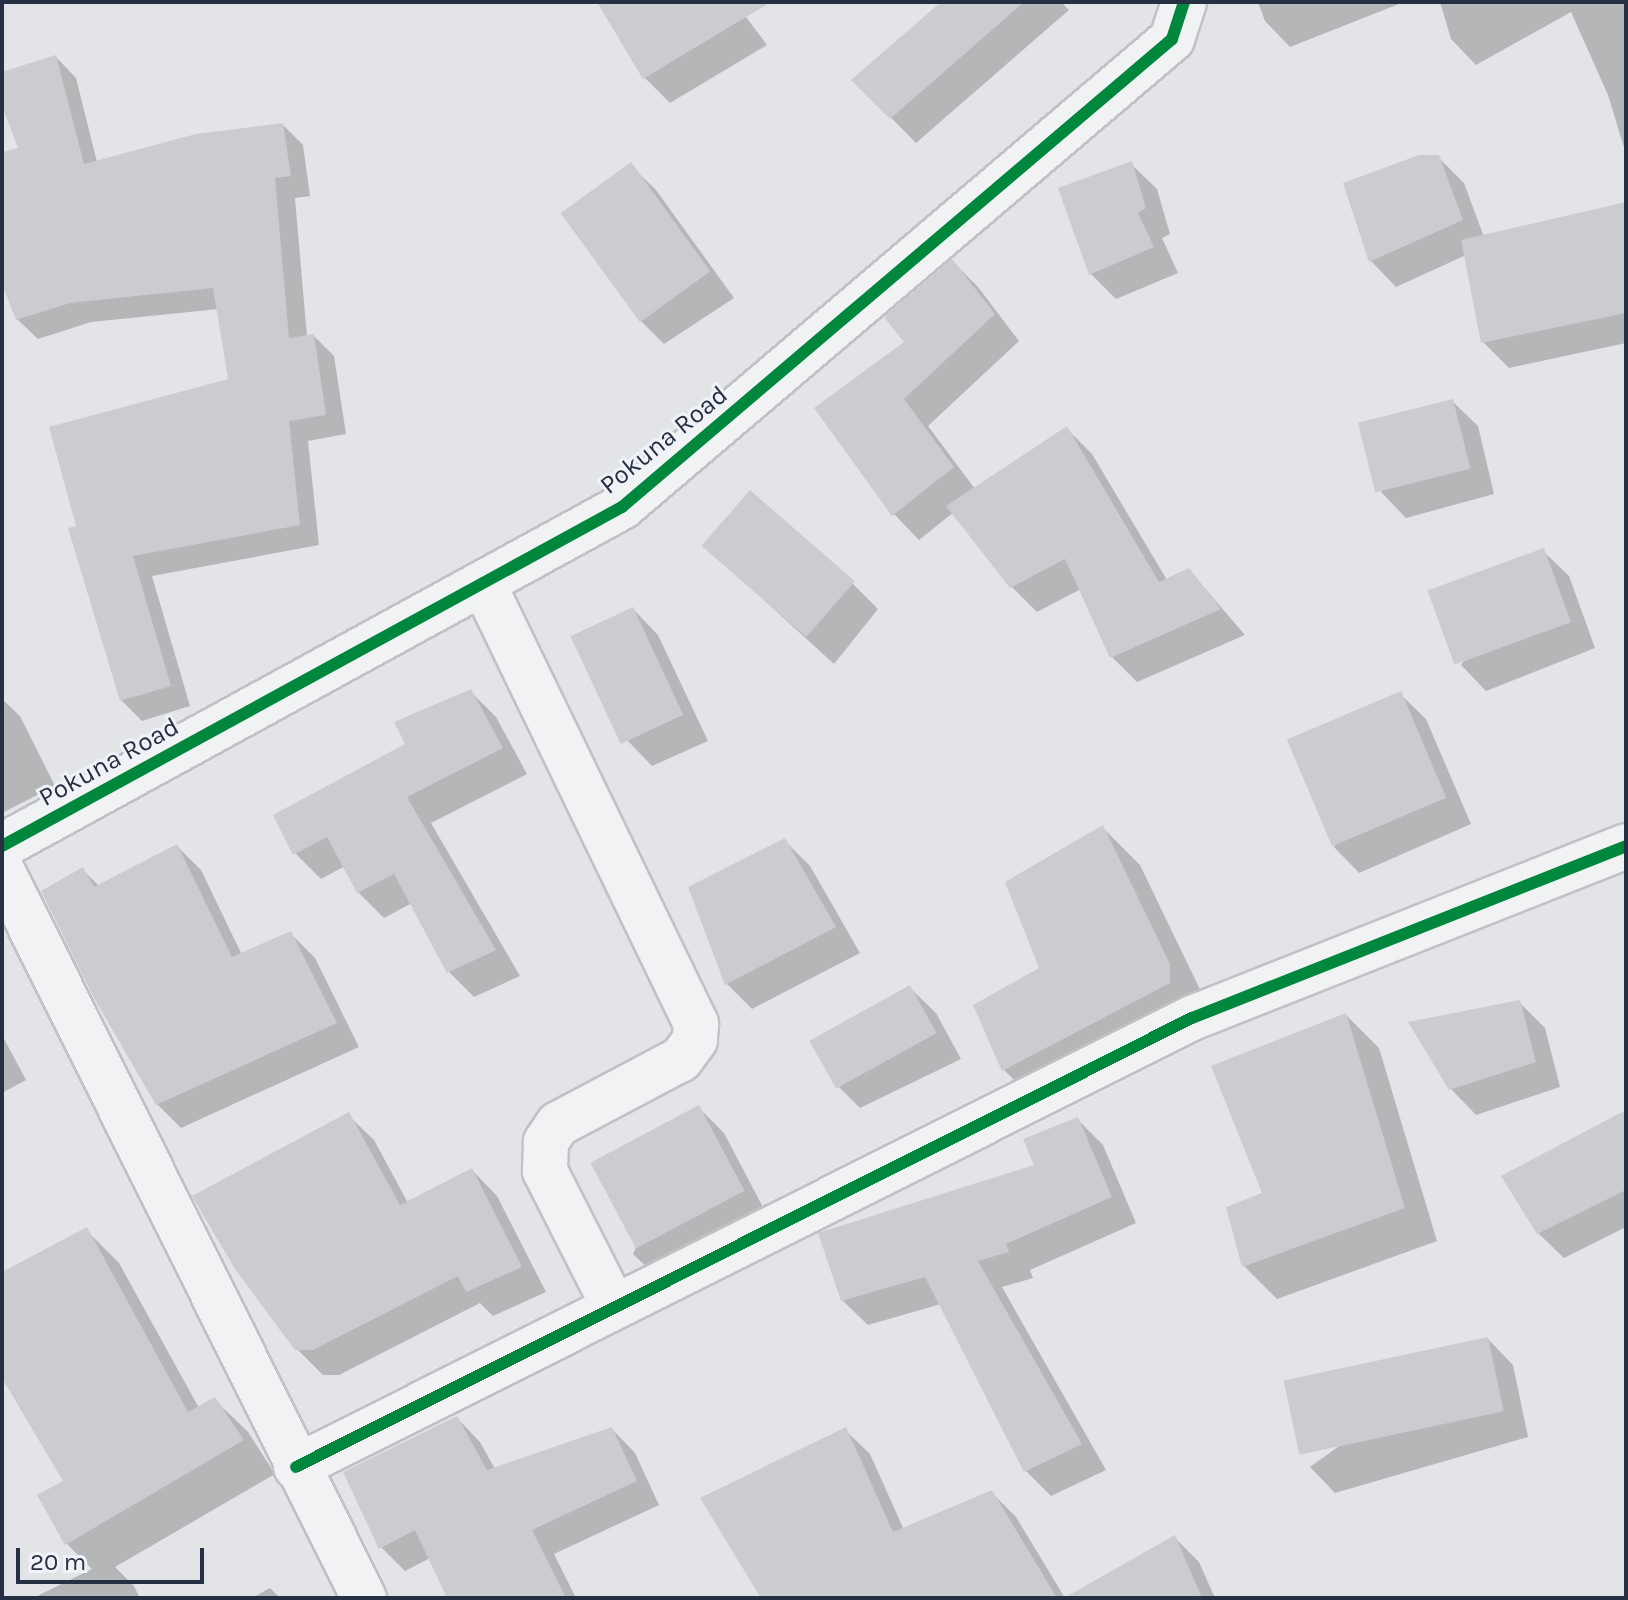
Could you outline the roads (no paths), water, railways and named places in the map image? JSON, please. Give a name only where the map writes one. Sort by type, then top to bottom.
[{"type":"street","name":"Pokuna Road","points":[[2,846],[622,507],[1172,39],[1184,2]]},
{"type":"street","points":[[483,583],[696,1024],[695,1040],[681,1059],[558,1124],[546,1142],[545,1171],[613,1305]]},
{"type":"street","points":[[296,1467],[613,1305],[1192,1018],[1626,846]]},
{"type":"street","points":[[2,870],[296,1467],[364,1598]]}]
